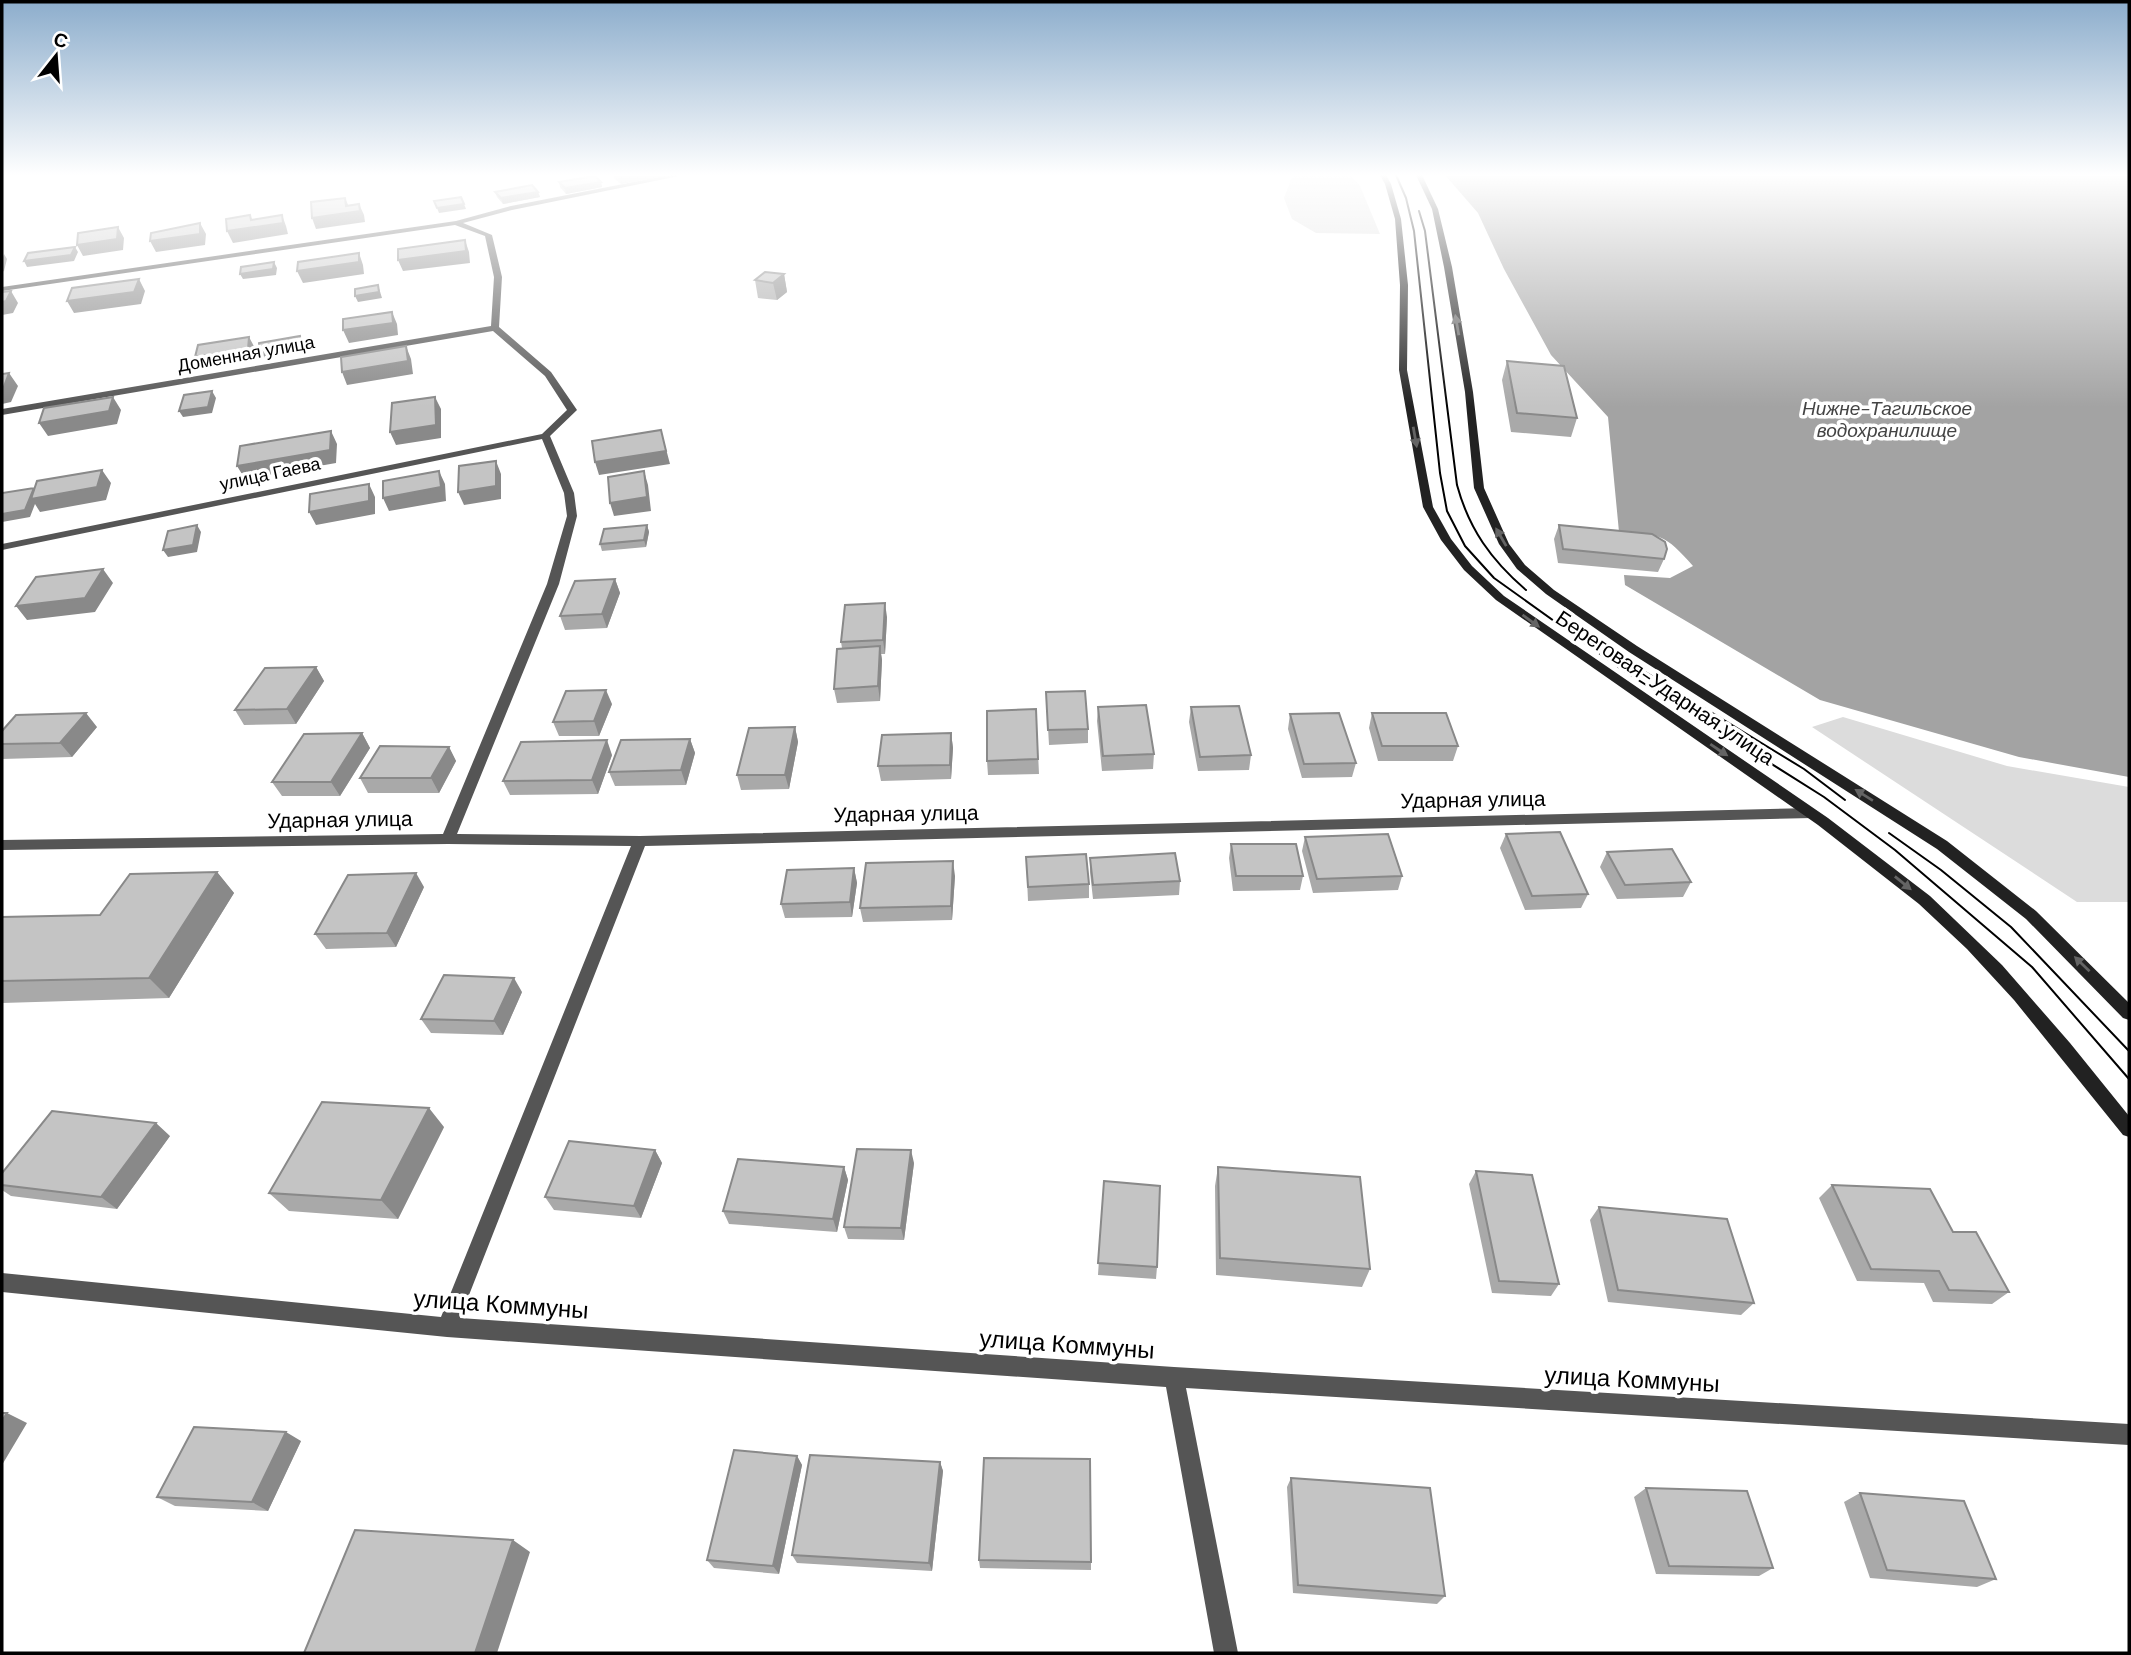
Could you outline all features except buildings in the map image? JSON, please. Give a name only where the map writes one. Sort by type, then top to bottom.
[{"type":"main road","name":"Береговая-Ударная улица","points":[[1401,252],[1404,285],[1403,370],[1428,507],[1446,540],[1468,568],[1500,598],[1812,813],[1903,883],[1972,944],[2129,1129]]},
{"type":"main road","name":"Береговая-Ударная улица","points":[[1444,252],[1469,392],[1479,488],[1504,544],[1521,567],[1550,592],[1633,649],[1942,845],[2031,915],[2129,1013]]},
{"type":"street","points":[[2,289],[251,252]]},
{"type":"street","points":[[448,839],[553,584],[572,516],[569,493],[545,436],[572,410],[548,374],[495,328],[498,277],[492,252]]},
{"type":"street","name":"Доменная улица","points":[[2,412],[495,328]]},
{"type":"street","name":"улица Гаева","points":[[2,547],[545,436]]},
{"type":"street","name":"Ударная улица","points":[[2,845],[448,839],[640,841],[1812,813]]},
{"type":"street","points":[[447,1327],[640,841]]},
{"type":"street","name":"улица Коммуны","points":[[2,1283],[447,1327],[1174,1377],[2129,1435]]},
{"type":"street","points":[[1174,1377],[1226,1653]]},
{"type":"shaded area","points":[[1843,717],[2007,766],[2129,787],[2129,902],[2077,902],[1812,727]]},
{"type":"water","name":"Нижне-Тагильское водохранилище","points":[[1496,252],[2129,252],[2129,777],[2019,757],[1820,700],[1625,585],[1624,575],[1670,578],[1693,566],[1675,547],[1661,538],[1619,532],[1608,417],[1551,355]]},
{"type":"tram line","points":[[1416,252],[1440,473],[1447,511],[1465,546],[1494,578],[1624,671],[1824,797],[1895,850],[2032,967],[2129,1079]]},
{"type":"tram line","points":[[1428,252],[1457,485],[1468,516],[1483,543],[1502,567],[1526,590]]},
{"type":"tram line","points":[[1611,651],[1804,769],[1845,800]]},
{"type":"tram line","points":[[1889,833],[1941,870],[2011,927],[2129,1051]]}]
